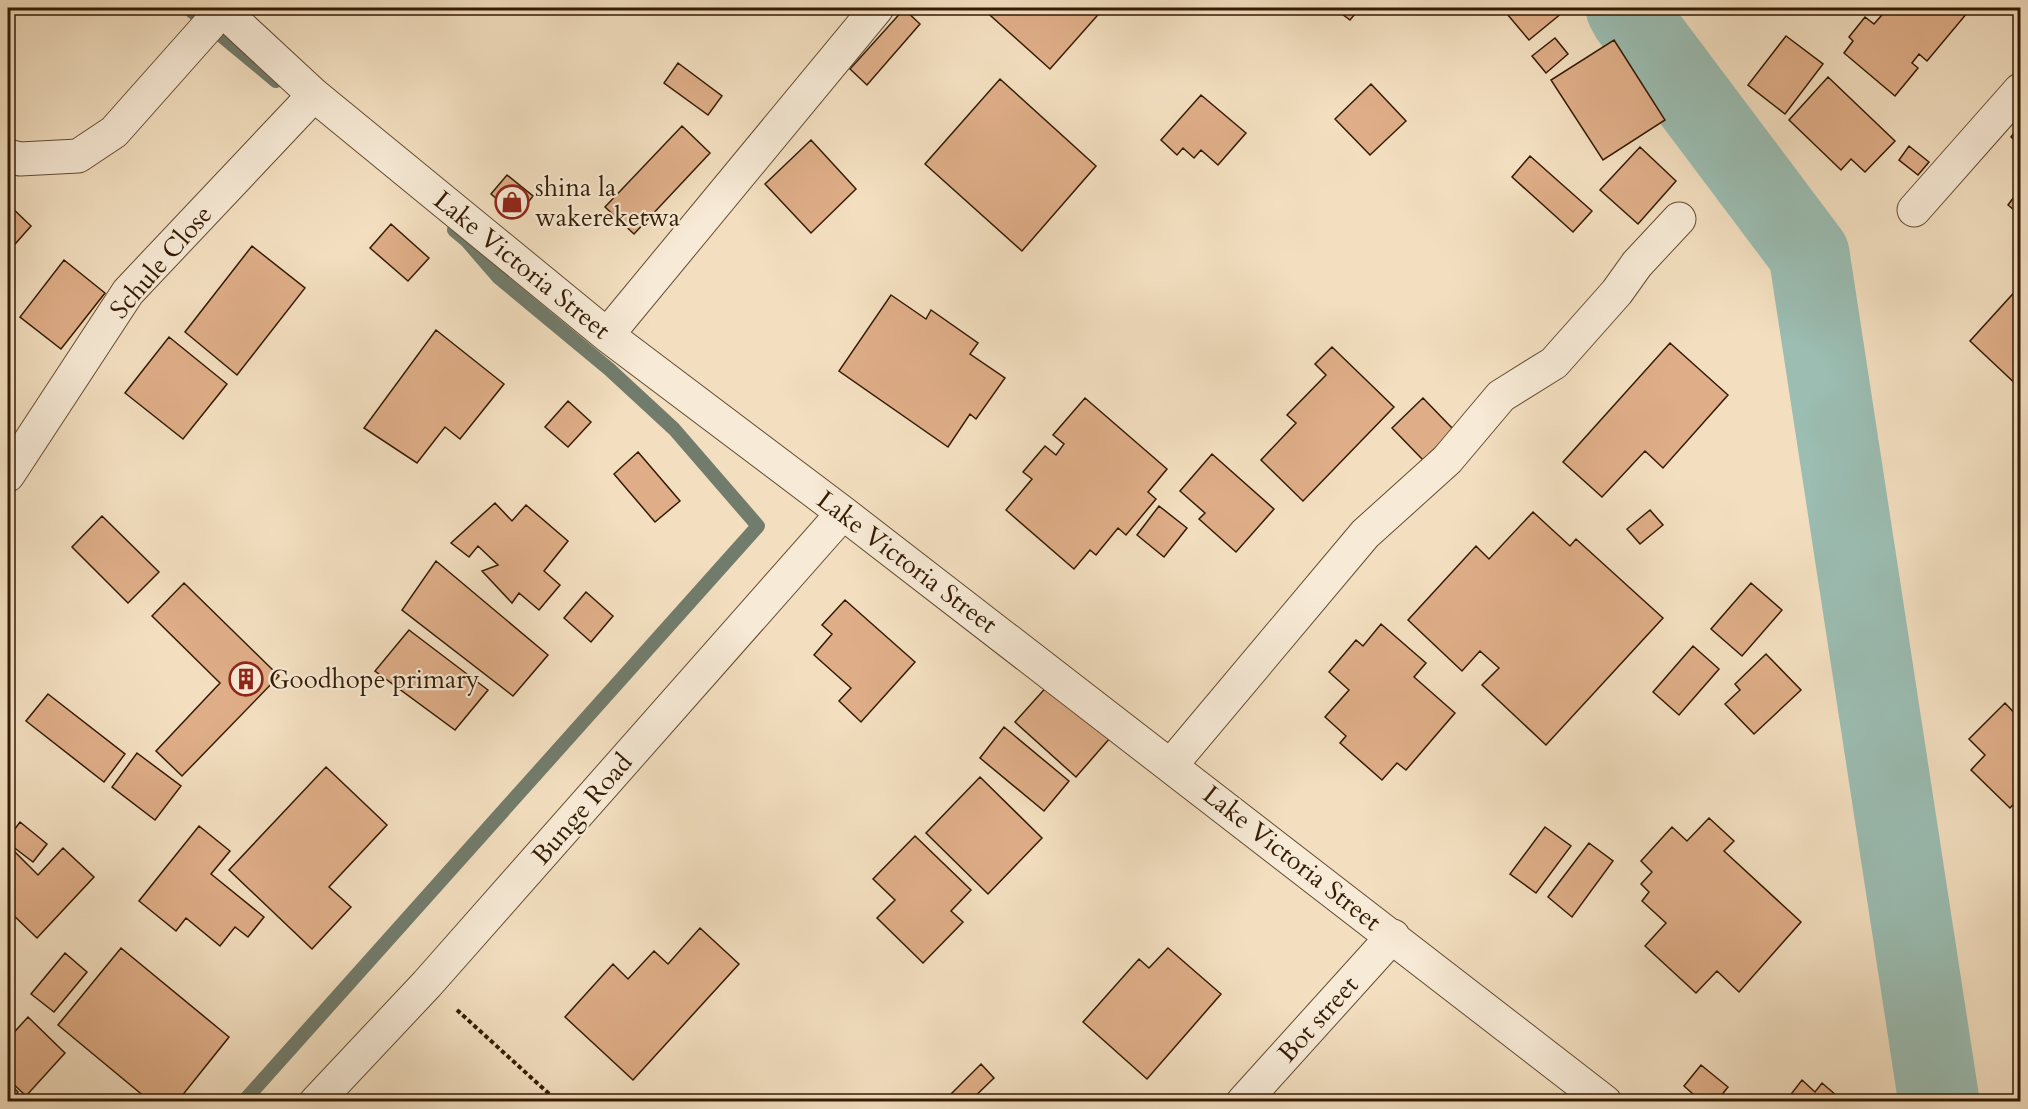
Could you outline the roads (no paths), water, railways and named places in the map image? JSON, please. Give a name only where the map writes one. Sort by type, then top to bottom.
[{"type":"street","points":[[8,156],[20,159],[78,156],[114,132],[209,25],[216,8]]},
{"type":"street","name":"Lake Victoria Street","points":[[220,8],[314,95],[607,335],[843,513],[1605,1101]]},
{"type":"street","points":[[607,335],[877,8]]},
{"type":"street","points":[[1914,210],[2020,90]]},
{"type":"street","name":"Schule Close","points":[[8,475],[128,292],[314,95]]},
{"type":"street","points":[[1171,765],[1365,534],[1447,460],[1501,396],[1554,363],[1617,292],[1636,264],[1679,219]]},
{"type":"street","name":"Bunge Road","points":[[316,1101],[427,984],[843,513]]},
{"type":"street","name":"Bot street","points":[[1243,1101],[1393,936]]},
{"type":"waterway","points":[[188,8],[276,81]]},
{"type":"waterway","points":[[1626,8],[1809,254],[1939,1102]]},
{"type":"waterway","points":[[243,1102],[758,526],[674,429],[609,369],[498,277],[466,240],[454,230]]},
{"type":"place","name":"shina la wakereketwa","points":[[512,202]]},
{"type":"place","name":"Goodhope primary","points":[[246,679]]}]
